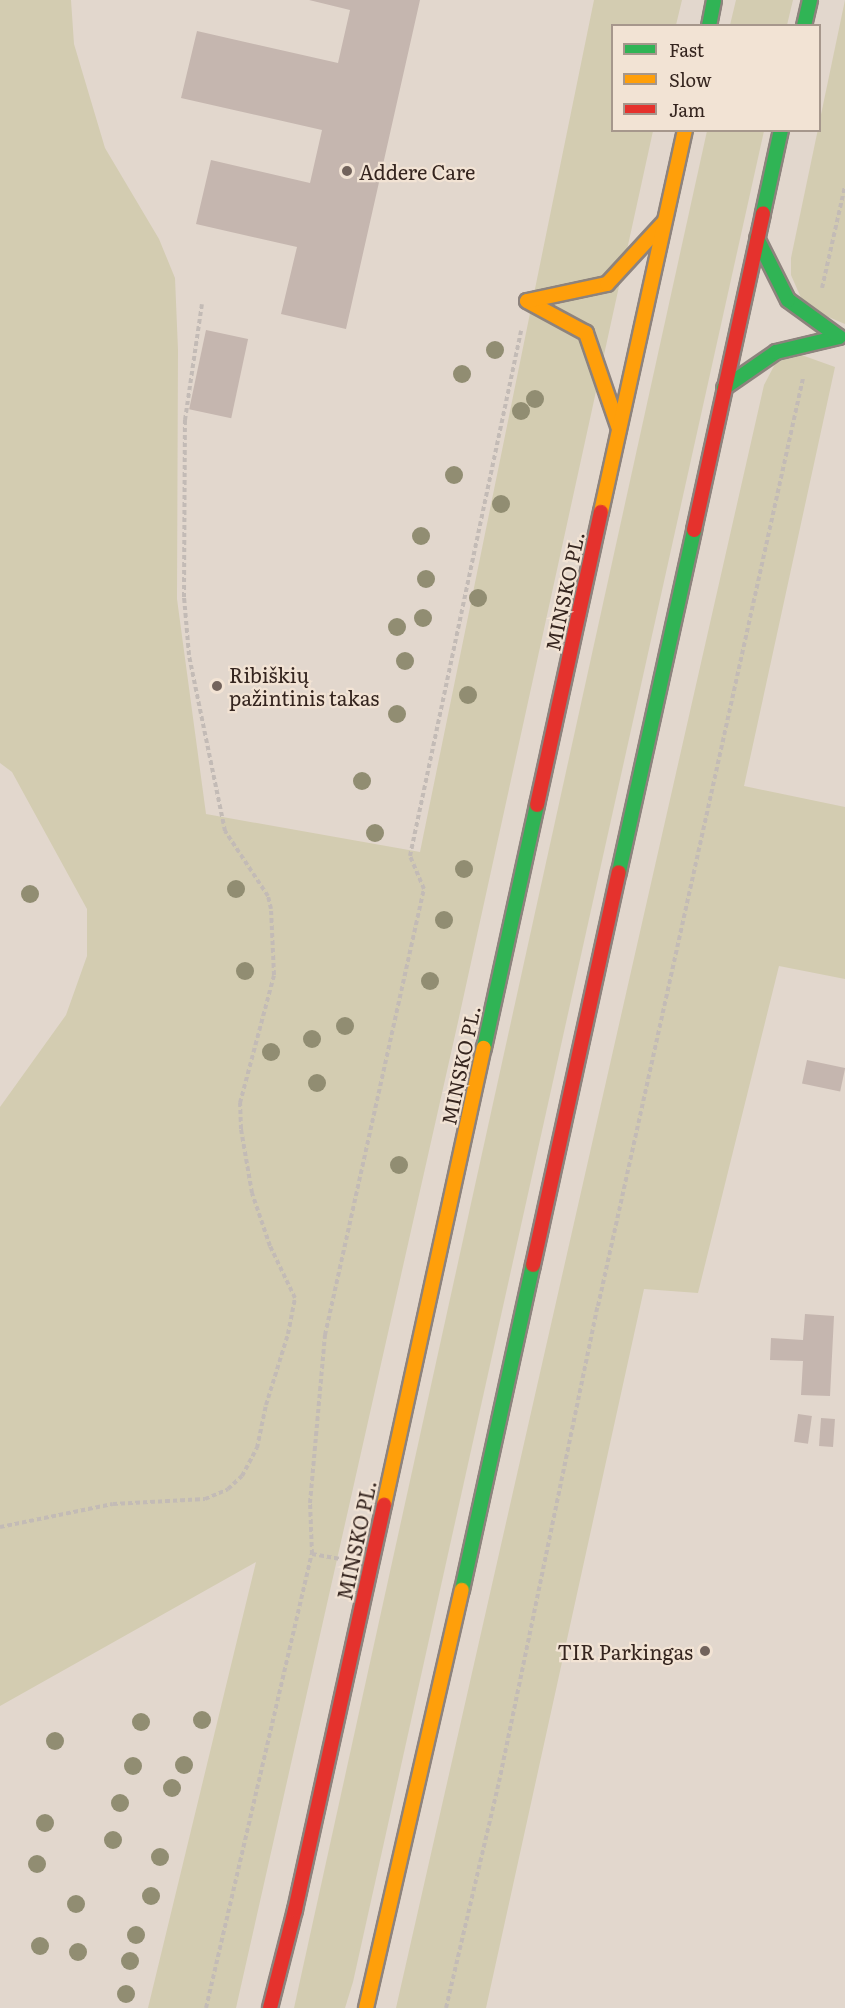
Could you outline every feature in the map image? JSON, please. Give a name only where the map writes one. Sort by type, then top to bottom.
[{"type":"highway","points":[[709,24],[714,0]]},
{"type":"highway","points":[[804,24],[810,0]]},
{"type":"highway","name":"MINSKO PL.","points":[[270,2008],[298,1898],[686,132]]},
{"type":"highway","points":[[366,2008],[435,1713],[781,132]]},
{"type":"highway","points":[[527,301],[607,284],[666,220]]},
{"type":"highway","points":[[724,388],[776,352],[839,337],[788,300],[757,238]]},
{"type":"highway","points":[[527,301],[586,333],[620,429]]},
{"type":"path","points":[[815,320],[845,186]]},
{"type":"path","points":[[206,2008],[312,1554],[310,1503],[325,1335],[424,889],[410,856],[527,301]]},
{"type":"path","points":[[0,1527],[113,1504],[205,1498],[228,1489],[242,1476],[257,1448],[266,1406],[288,1335],[295,1298],[270,1246],[252,1193],[241,1129],[240,1103],[274,975],[268,896],[225,831],[189,656],[184,597],[184,420],[202,304]]},
{"type":"path","points":[[446,2008],[499,1782],[598,1305],[810,344]]},
{"type":"shaded area","points":[[0,0],[71,0],[74,44],[105,148],[159,239],[175,278],[178,350],[177,599],[206,814],[420,852],[594,0],[682,0],[676,24],[611,24],[611,132],[653,132],[458,1022],[236,2008],[148,2008],[256,1562],[0,1706],[0,1107],[66,1015],[87,956],[87,909],[12,772],[0,763]]},
{"type":"shaded area","points":[[736,0],[793,0],[787,24],[730,24]]},
{"type":"shaded area","points":[[845,0],[845,324],[805,307],[791,275],[791,258],[817,132],[821,132],[821,115]]},
{"type":"shaded area","points":[[707,132],[764,132],[353,1982],[345,2008],[294,2008]]},
{"type":"shaded area","points":[[796,353],[835,367],[744,786],[845,807],[845,979],[779,966],[698,1293],[644,1289],[486,2008],[396,2008],[764,385],[775,364]]},
{"type":"building","name":"Addere Care","points":[[309,0],[420,0],[346,329],[281,314],[297,247],[196,224],[211,160],[310,183],[322,130],[181,98],[197,31],[338,63],[350,10]]},
{"type":"building","points":[[206,330],[248,339],[231,418],[189,409]]},
{"type":"building","points":[[807,1060],[845,1068],[840,1092],[802,1083]]},
{"type":"building","points":[[805,1314],[834,1316],[830,1396],[801,1395],[803,1361],[770,1360],[771,1338],[803,1340]]},
{"type":"building","points":[[798,1414],[812,1416],[808,1444],[794,1442]]},
{"type":"building","points":[[821,1418],[835,1419],[833,1447],[819,1446]]},
{"type":"traffic: fast","points":[[709,24],[714,0]]},
{"type":"traffic: fast","points":[[804,24],[810,0]]},
{"type":"traffic: fast","points":[[763,213],[781,132]]},
{"type":"traffic: fast","points":[[724,388],[776,352],[839,337],[788,300],[757,238]]},
{"type":"traffic: fast","points":[[619,872],[694,530]]},
{"type":"traffic: fast","points":[[484,1048],[537,805]]},
{"type":"traffic: fast","points":[[462,1590],[533,1265]]},
{"type":"traffic: slow","points":[[601,512],[685,132]]},
{"type":"traffic: slow","points":[[619,429],[586,333],[527,301],[607,284],[664,222]]},
{"type":"traffic: slow","points":[[384,1505],[484,1048]]},
{"type":"traffic: slow","points":[[366,2008],[462,1590]]},
{"type":"traffic: jam","points":[[694,530],[763,213]]},
{"type":"traffic: jam","points":[[537,805],[601,512]]},
{"type":"traffic: jam","points":[[533,1265],[619,872]]},
{"type":"traffic: jam","points":[[270,2008],[295,1910],[384,1505]]},
{"type":"place","name":"Addere Care","points":[[347,171]]},
{"type":"place","name":"Ribiškių pažintinis takas","points":[[217,686]]},
{"type":"place","name":"TIR Parkingas","points":[[705,1651]]}]
